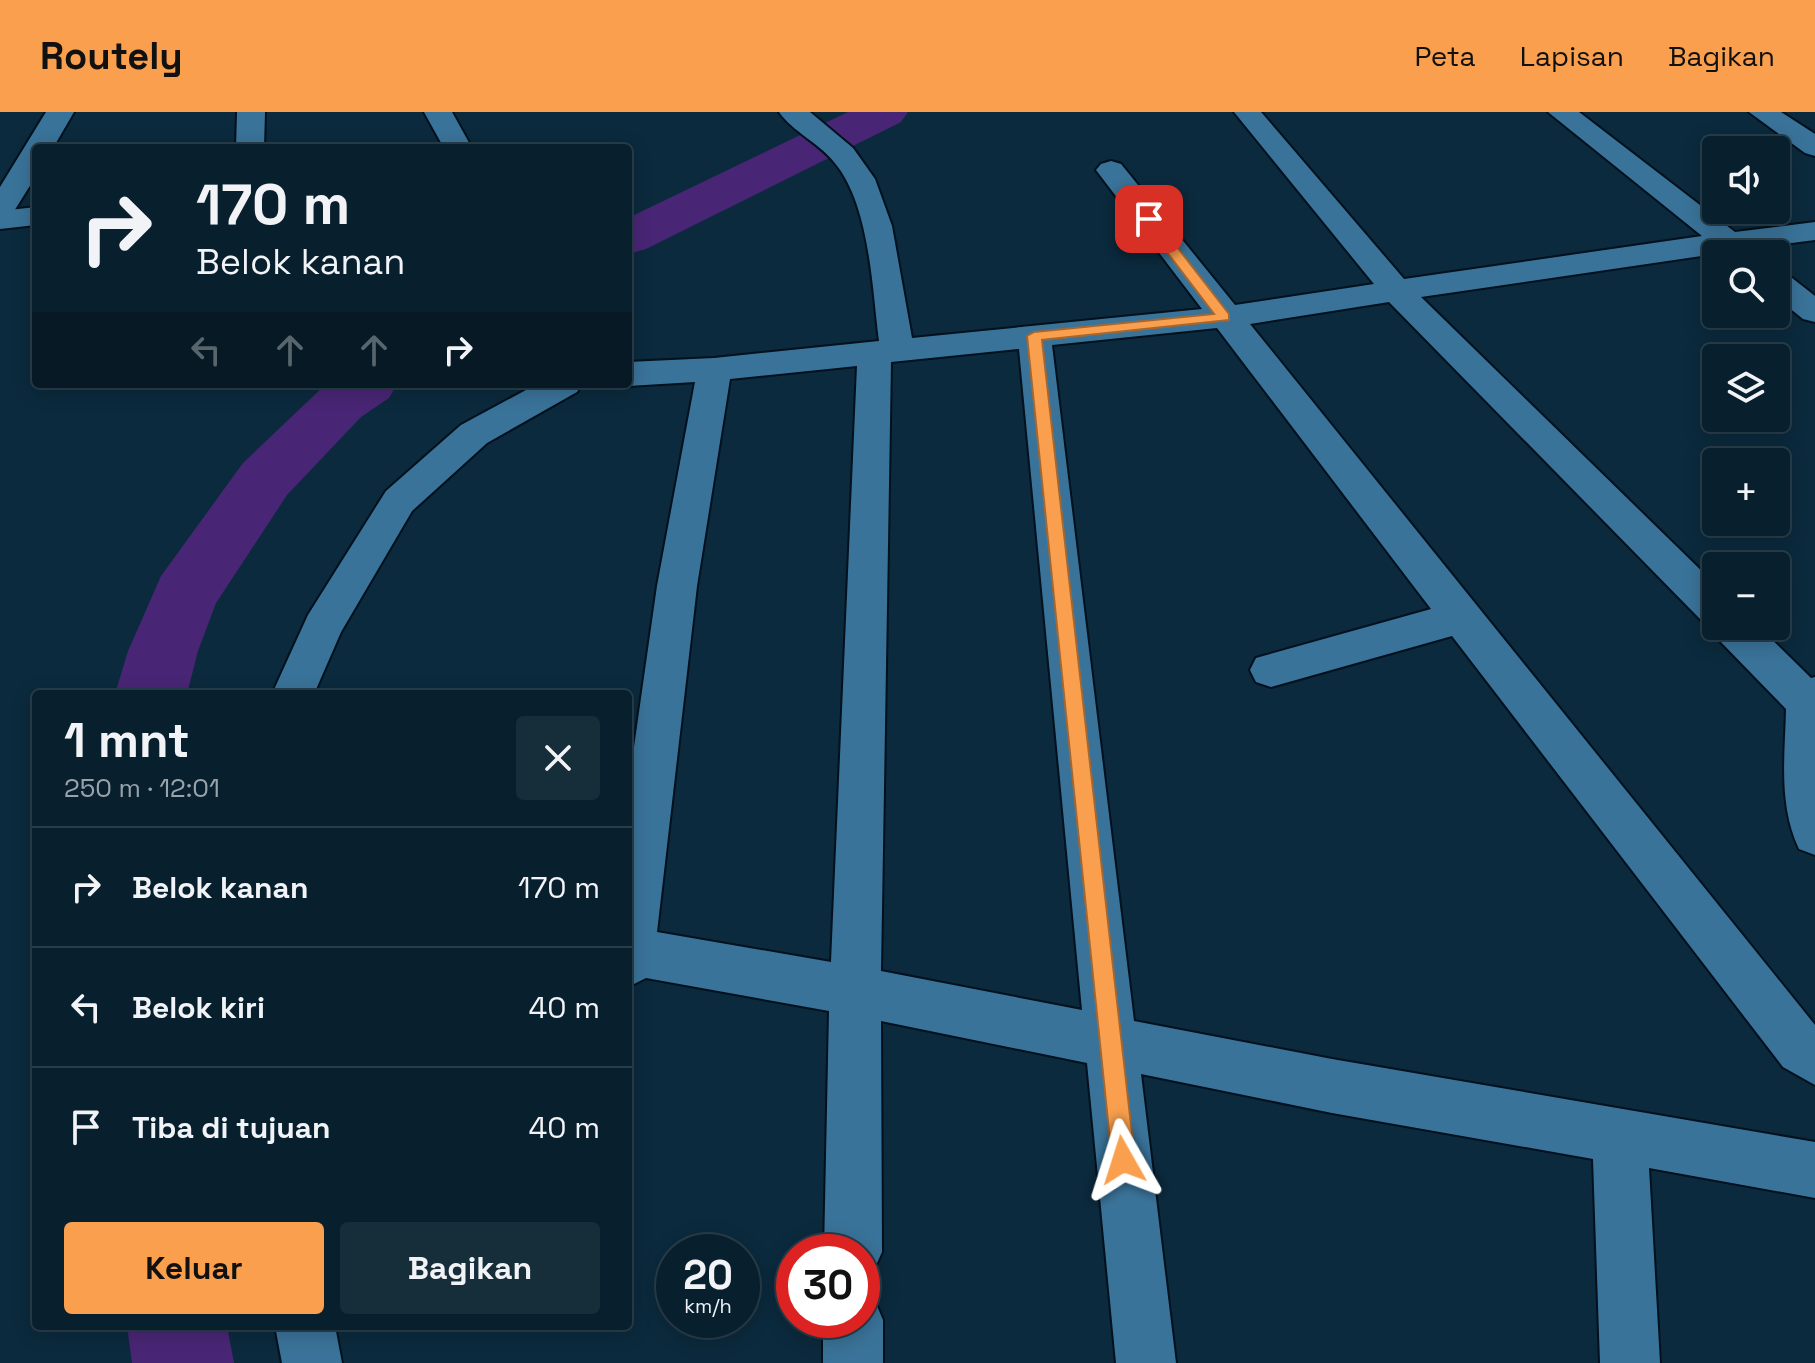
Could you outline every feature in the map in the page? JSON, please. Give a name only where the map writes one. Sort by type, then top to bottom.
[{"type":"street","points":[[41,144],[60,112]]},
{"type":"street","points":[[250,144],[251,112]]},
{"type":"street","points":[[438,112],[456,144]]},
{"type":"street","points":[[793,112],[848,159],[866,187],[877,228],[886,352],[855,991],[853,1234]]},
{"type":"street","points":[[1562,112],[1726,240]]},
{"type":"street","points":[[1763,112],[1815,147]]},
{"type":"street","points":[[1247,113],[1398,292],[1702,596]]},
{"type":"street","points":[[0,210],[32,159]]},
{"type":"street","points":[[1111,170],[1751,987],[1801,1049],[1815,1059]]},
{"type":"street","points":[[0,220],[32,216]]},
{"type":"street","points":[[1773,240],[1815,231]]},
{"type":"street","points":[[632,374],[714,369],[1224,317],[1702,252]]},
{"type":"street","points":[[1790,292],[1815,312]]},
{"type":"street","points":[[1034,336],[1146,1363]]},
{"type":"street","points":[[632,925],[677,586],[714,369]]},
{"type":"street","points":[[295,690],[323,627],[399,501],[474,434],[558,388]]},
{"type":"street","points":[[1271,670],[1461,617]]},
{"type":"street","points":[[1747,640],[1812,699],[1806,792],[1815,834]]},
{"type":"street","points":[[632,956],[855,991],[1111,1043],[1620,1138],[1815,1170]]},
{"type":"street","points":[[1620,1138],[1630,1363]]},
{"type":"street","points":[[306,1330],[312,1363]]},
{"type":"street","points":[[853,1338],[853,1363]]},
{"type":"waterway","points":[[632,236],[885,112]]},
{"type":"waterway","points":[[152,690],[163,651],[185,595],[265,479],[340,403],[362,388]]},
{"type":"waterway","points":[[178,1330],[183,1363]]},
{"type":"route","points":[[1123,1160],[1034,336],[1224,317],[1149,219]]}]
